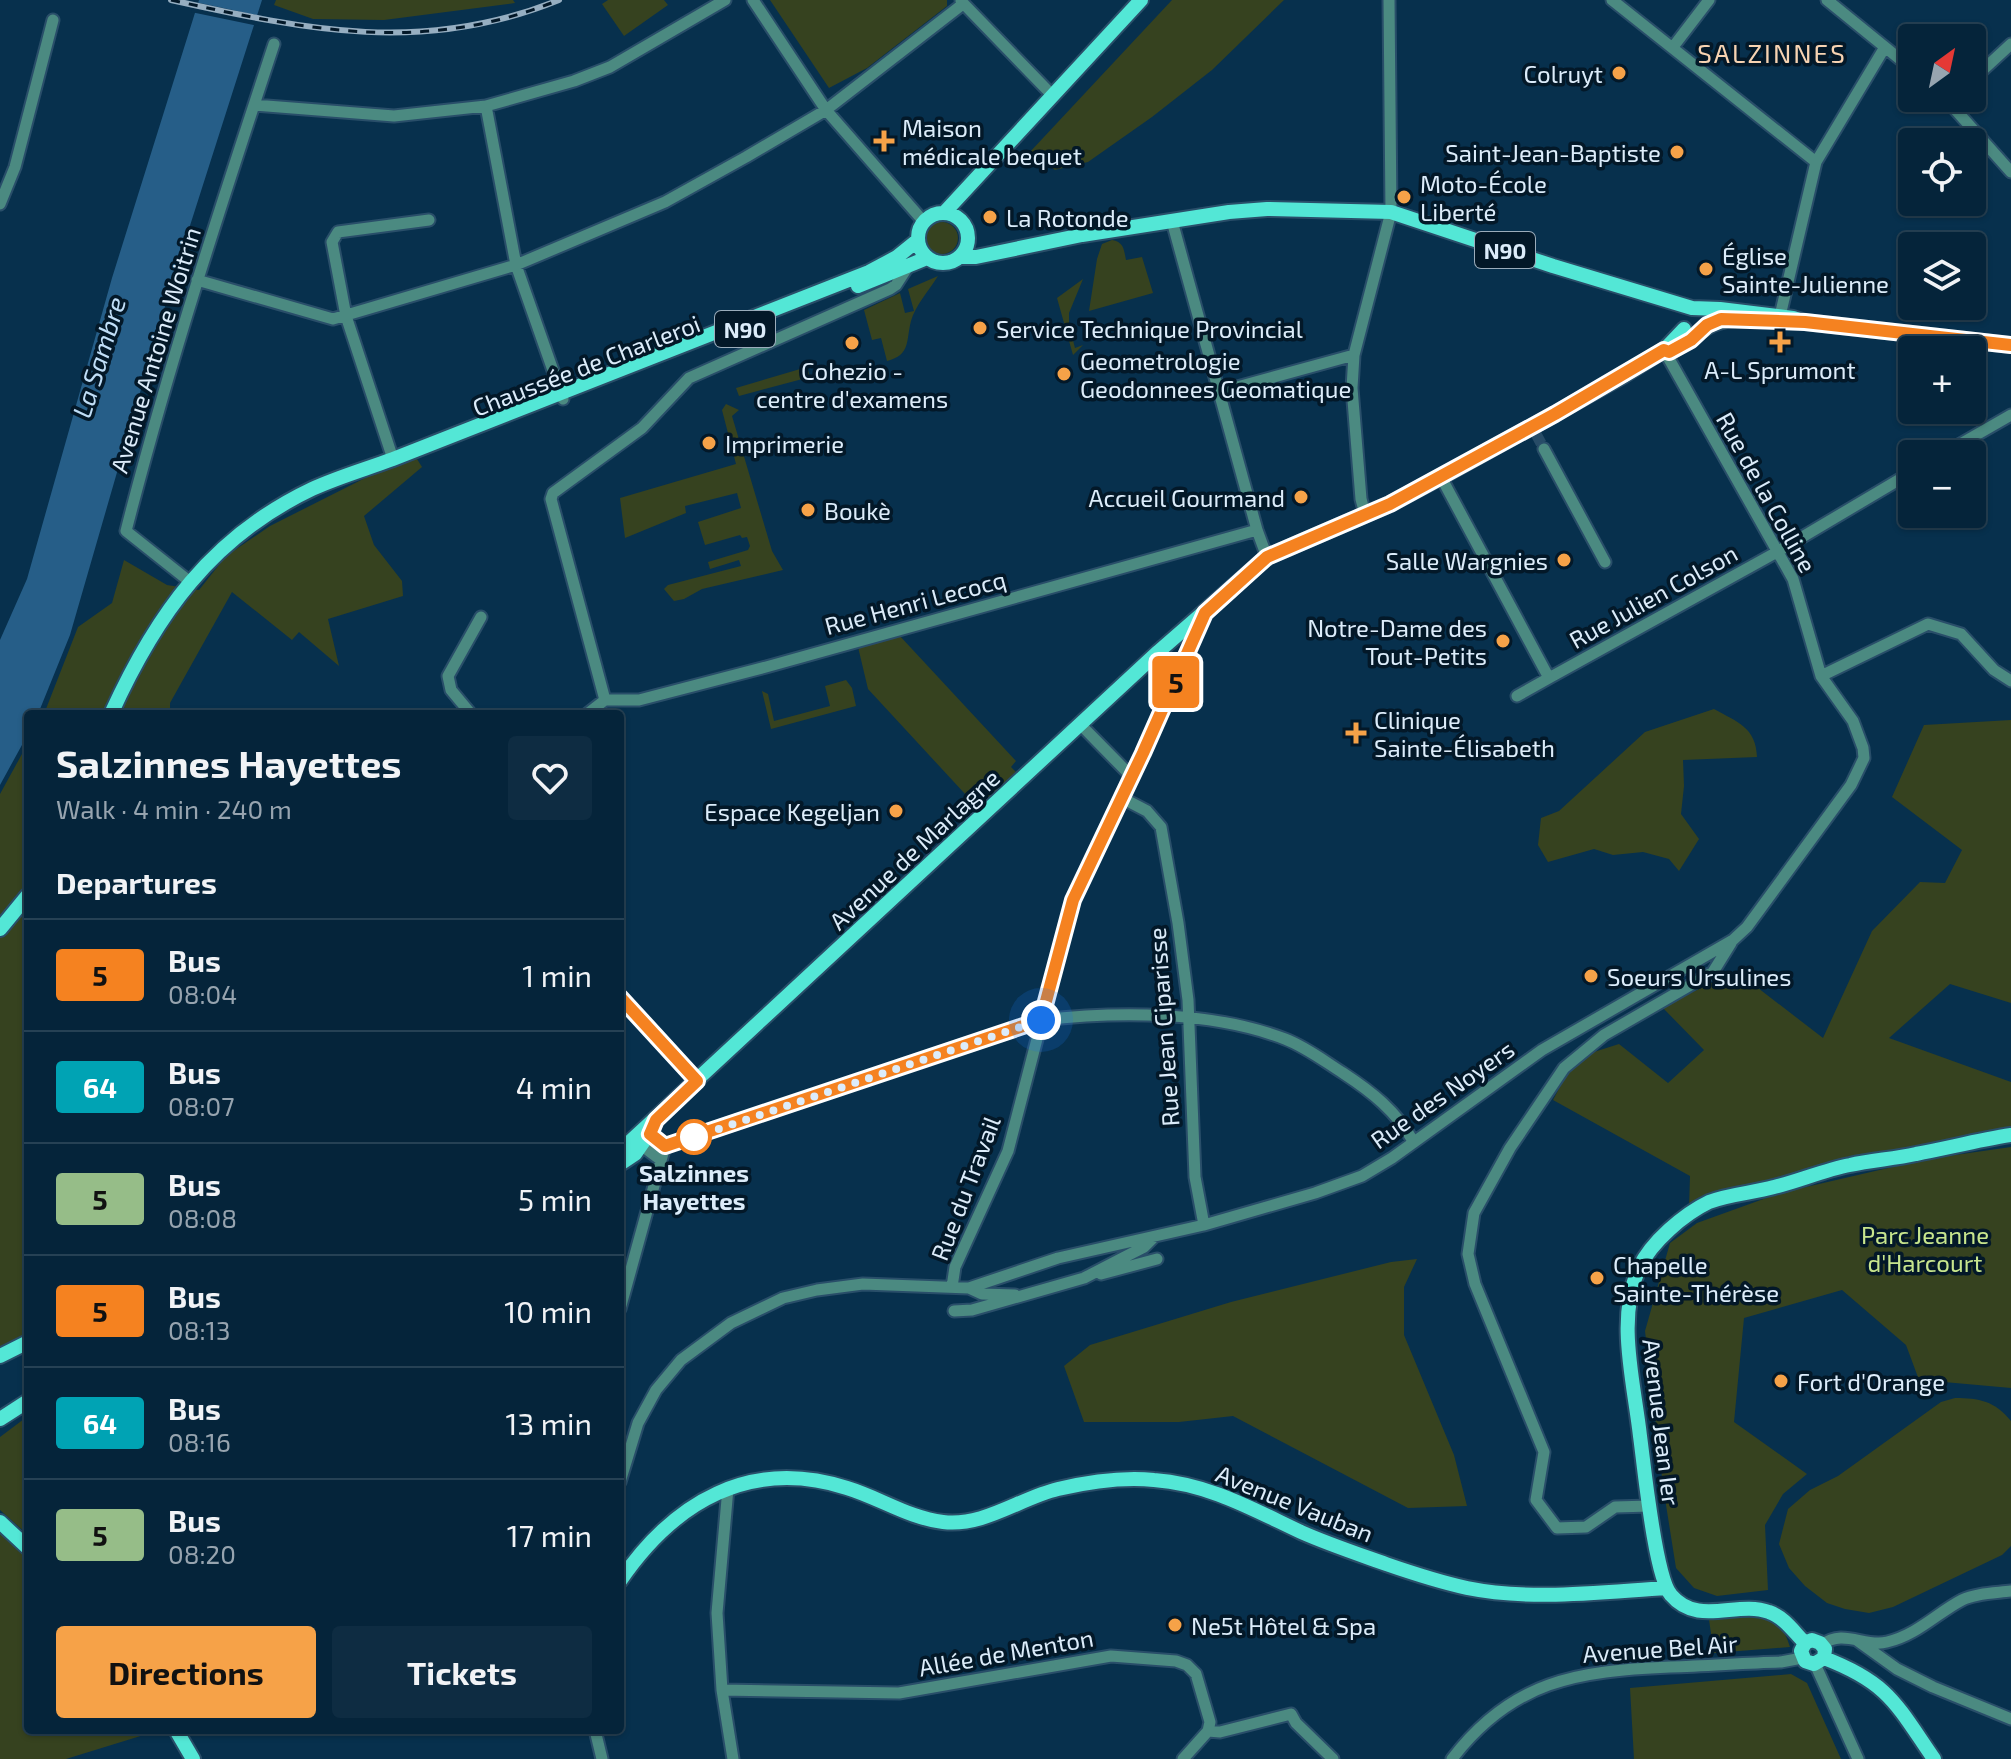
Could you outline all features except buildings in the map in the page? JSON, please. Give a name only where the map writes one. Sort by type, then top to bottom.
[{"type":"main road","points":[[927,258],[918,240],[924,222],[944,213],[1141,0]]},
{"type":"main road","points":[[961,257],[966,250],[964,207],[971,185]]},
{"type":"main road","name":"N90","points":[[927,258],[947,264],[961,257],[976,257],[1019,246],[1267,209],[1391,212],[1633,289],[1700,319]]},
{"type":"main road","name":"N90","points":[[944,213],[958,218],[981,245],[1019,246]]},
{"type":"main road","name":"Chaussée de Charleroi","points":[[562,396],[884,266],[918,240]]},
{"type":"main road","name":"Chaussée de Charleroi","points":[[113,710],[144,647],[189,581],[236,537],[281,506],[329,481],[927,258]]},
{"type":"main road","points":[[1700,319],[1780,316],[1805,322]]},
{"type":"main road","points":[[1700,319],[1805,322],[2011,345]]},
{"type":"main road","name":"Avenue de Marlagne","points":[[624,1148],[648,1132],[697,1081],[1080,724],[1267,557],[1365,514],[1534,431],[1664,350],[1669,352],[1700,319]]},
{"type":"main road","points":[[0,929],[24,900]]},
{"type":"main road","name":"Avenue de Marlagne","points":[[624,1161],[635,1154],[648,1132]]},
{"type":"main road","name":"Avenue Jean Ier","points":[[1666,1588],[1650,1506],[1631,1356],[1628,1308],[1638,1269],[1662,1238],[1710,1202],[1848,1165],[2011,1135]]},
{"type":"main road","points":[[0,1356],[24,1344]]},
{"type":"main road","points":[[0,1419],[24,1404]]},
{"type":"main road","name":"Avenue Vauban","points":[[624,1576],[653,1537],[684,1511],[712,1494],[771,1478],[817,1481],[865,1494],[917,1516],[958,1523],[977,1520],[1058,1489],[1152,1479],[1214,1491],[1303,1533],[1385,1564],[1469,1588],[1551,1595],[1666,1588]]},
{"type":"main road","points":[[0,1522],[24,1544]]},
{"type":"main road","points":[[1666,1588],[1679,1603],[1700,1611],[1758,1609],[1783,1620],[1814,1654],[1860,1673],[1883,1689],[1934,1759]]},
{"type":"main road","points":[[178,1734],[193,1759]]},
{"type":"street","points":[[254,105],[394,116],[486,106],[574,81],[610,67],[725,0]]},
{"type":"street","points":[[753,0],[826,110],[924,222]]},
{"type":"street","points":[[1365,514],[1361,499],[1352,388],[1354,355],[1391,212],[1389,0]]},
{"type":"street","points":[[1612,0],[1816,162]]},
{"type":"street","points":[[1673,47],[1709,0]]},
{"type":"street","points":[[1827,0],[1898,58]]},
{"type":"street","points":[[197,280],[333,319],[516,265],[665,202],[826,110],[962,2],[1053,96]]},
{"type":"street","points":[[0,204],[15,167],[53,20]]},
{"type":"street","name":"Avenue Antoine Woitrin","points":[[189,581],[126,531],[154,422],[197,280],[274,44]]},
{"type":"street","points":[[1986,67],[2011,44]]},
{"type":"street","points":[[1780,316],[1816,162],[1885,47]]},
{"type":"street","points":[[486,106],[516,265],[562,396]]},
{"type":"street","points":[[1960,112],[2011,172]]},
{"type":"street","points":[[393,459],[346,316],[332,242],[338,232],[429,220]]},
{"type":"street","points":[[1172,221],[1267,557]]},
{"type":"street","points":[[592,710],[605,700],[551,499],[553,493],[642,428],[689,378],[890,289],[907,268]]},
{"type":"street","name":"Rue de la Colline","points":[[1664,350],[1793,579],[1821,676],[1853,721],[1863,748],[1864,758],[1859,773],[1747,927],[1733,940]]},
{"type":"street","points":[[1219,392],[1354,355]]},
{"type":"street","points":[[1967,440],[2011,415]]},
{"type":"street","points":[[1544,449],[1605,562]]},
{"type":"street","points":[[1441,477],[1549,678]]},
{"type":"street","name":"Rue Julien Colson","points":[[1517,696],[1777,552],[1898,480]]},
{"type":"street","name":"Rue Henri Lecocq","points":[[605,700],[639,700],[766,667],[1257,530]]},
{"type":"street","name":"Rue du Travail","points":[[952,1287],[955,1267],[1008,1151],[1073,900],[1205,613]]},
{"type":"street","points":[[468,710],[451,690],[448,676],[481,617]]},
{"type":"street","points":[[1821,676],[1928,624],[1961,634],[1994,670],[2011,681]]},
{"type":"street","points":[[1080,724],[1132,777]]},
{"type":"street","name":"Rue Jean Ciparisse","points":[[1122,798],[1147,811],[1161,827],[1178,923],[1188,1019],[1195,1177],[1204,1225]]},
{"type":"street","points":[[1650,1506],[1615,1507],[1586,1527],[1557,1528],[1536,1500],[1544,1452],[1475,1284],[1468,1254],[1474,1213],[1510,1148],[1564,1068],[1604,1035],[1713,972],[1733,940]]},
{"type":"street","name":"Rue des Noyers","points":[[969,1288],[1058,1258],[1204,1225],[1362,1176],[1392,1158],[1542,1050],[1733,940]]},
{"type":"street","points":[[624,1001],[697,1081]]},
{"type":"street","points":[[665,1146],[1041,1020],[1085,1015],[1188,1019],[1236,1025],[1284,1039],[1311,1051],[1376,1095],[1406,1128],[1413,1141]]},
{"type":"street","points":[[648,1132],[665,1146]]},
{"type":"street","points":[[648,1132],[661,1160]]},
{"type":"street","points":[[624,1294],[665,1146]]},
{"type":"street","name":"Rue des Noyers","points":[[1084,1278],[1144,1247],[1156,1236]]},
{"type":"street","name":"Rue des Noyers","points":[[954,1311],[972,1310],[1157,1259]]},
{"type":"street","name":"Rue des Noyers","points":[[624,1469],[638,1423],[656,1390],[681,1360],[731,1323],[783,1298],[863,1284],[969,1288],[982,1294],[1022,1296]]},
{"type":"street","points":[[728,1488],[717,1613],[722,1690],[733,1759]]},
{"type":"street","name":"Avenue Bel Air","points":[[1452,1759],[1469,1738],[1508,1706],[1561,1680],[1612,1670],[1792,1661],[1814,1654],[1836,1637],[1885,1643],[1918,1629],[1965,1598],[2011,1591]]},
{"type":"street","points":[[1854,1639],[1897,1669],[2011,1719]]},
{"type":"street","points":[[1814,1654],[1858,1759]]},
{"type":"street","name":"Allée de Menton","points":[[722,1690],[899,1693],[1111,1656],[1176,1661],[1187,1665],[1200,1682],[1210,1722],[1208,1731]]},
{"type":"street","points":[[1183,1759],[1208,1731],[1220,1732],[1291,1714],[1296,1723],[1333,1759]]},
{"type":"street","points":[[596,1734],[602,1759]]},
{"type":"green space","points":[[276,0],[513,0],[515,3],[384,20],[313,19],[274,5]]},
{"type":"green space","points":[[608,0],[664,0],[668,5],[624,36],[602,4]]},
{"type":"green space","points":[[770,0],[947,0],[947,6],[867,68],[829,88]]},
{"type":"green space","points":[[1172,0],[1284,0],[1212,70],[1088,162],[1055,170],[1029,153]]},
{"type":"green space","points":[[942,222],[954,226],[958,238],[954,250],[942,254],[930,250],[926,238],[930,226]]},
{"type":"green space","points":[[1112,240],[1121,245],[1126,260],[1142,257],[1153,293],[1089,311],[1097,259],[1102,244]]},
{"type":"green space","points":[[938,276],[913,315],[904,351],[887,361],[881,338],[872,340],[864,310],[900,293],[905,313],[914,311],[908,289]]},
{"type":"green space","points":[[1083,279],[1069,313],[1075,348],[1083,345],[1073,355],[1057,298]]},
{"type":"green space","points":[[807,367],[810,377],[739,396],[736,388]]},
{"type":"green space","points":[[726,404],[739,410],[732,416],[772,551],[783,570],[702,589],[674,601],[664,589],[668,585],[741,566],[739,560],[710,569],[708,562],[748,550],[747,537],[740,535],[705,545],[698,522],[741,508],[737,493],[685,506],[686,513],[625,538],[620,498],[736,464],[722,410]]},
{"type":"green space","points":[[417,459],[422,467],[364,516],[374,545],[402,581],[403,596],[328,619],[339,666],[299,632],[292,640],[232,592],[170,703],[170,710],[46,710],[78,627],[112,603],[124,560],[167,585],[199,590],[226,556],[270,526],[371,475]]},
{"type":"green space","points":[[899,635],[1016,761],[1011,767],[1016,772],[978,808],[868,689],[858,647]]},
{"type":"green space","points":[[846,680],[852,688],[856,706],[771,729],[762,691],[768,694],[774,721],[830,706],[825,686]]},
{"type":"green space","points":[[1714,709],[1749,732],[1757,757],[1683,760],[1681,814],[1699,839],[1679,871],[1669,859],[1643,852],[1613,855],[1594,849],[1548,862],[1538,845],[1541,818],[1559,811],[1645,732]]},
{"type":"green space","points":[[2011,720],[2011,1003],[1950,984],[1889,1038],[2011,1082],[2011,1127],[1689,1207],[1690,1176],[1553,1100],[1575,1058],[1619,1044],[1668,1083],[1704,1050],[1662,1007],[1736,971],[1823,1038],[1872,931],[1920,882],[1945,883],[1962,850],[1892,797],[1924,725]]},
{"type":"green space","points":[[24,750],[24,1335],[0,1347],[0,794]]},
{"type":"green space","name":"Parc Jeanne d'Harcourt","points":[[2011,1147],[2011,1388],[1944,1382],[1922,1388],[1906,1345],[1842,1290],[1744,1318],[1734,1422],[1807,1474],[1783,1494],[1765,1525],[1768,1590],[1717,1596],[1694,1588],[1676,1568],[1645,1331],[1670,1243],[1697,1223],[1780,1193],[1927,1159]]},
{"type":"green space","points":[[1417,1259],[1404,1287],[1404,1335],[1454,1455],[1467,1506],[1408,1508],[1233,1416],[1179,1422],[1084,1422],[1064,1366],[1090,1345],[1231,1302],[1391,1262]]},
{"type":"green space","points":[[1955,1398],[1986,1402],[2011,1421],[2011,1546],[2002,1555],[1893,1607],[1869,1613],[1827,1603],[1805,1586],[1789,1568],[1779,1544],[1788,1509],[1810,1490],[1838,1476],[1941,1402]]},
{"type":"green space","points":[[24,1419],[24,1531],[0,1510],[0,1437]]},
{"type":"green space","points":[[0,1531],[24,1552],[24,1734],[147,1734],[66,1759],[0,1759]]},
{"type":"green space","points":[[1764,1615],[1781,1628],[1790,1647],[1714,1653],[1709,1620]]},
{"type":"green space","points":[[1791,1674],[1807,1683],[1841,1759],[1634,1759],[1630,1688]]},
{"type":"water","name":"La Sambre","points":[[199,0],[262,0],[172,282],[70,635],[40,710],[24,710],[24,741],[0,785],[0,640],[27,579],[112,278]]},
{"type":"pier","points":[[195,2],[261,16],[258,26],[191,12]]},
{"type":"tunnel","points":[[1536,434],[1544,449]]},
{"type":"railway","points":[[171,0],[318,28],[365,32],[413,32],[461,27],[509,17],[559,0]]},
{"type":"bus line","name":"5","points":[[624,1001],[697,1081],[656,1120],[650,1134],[665,1146],[1041,1020],[1073,900],[1205,613],[1267,557],[1416,491],[1664,350],[1669,352],[1681,346],[1707,325],[1721,319],[1805,322],[2011,345]]},
{"type":"place","name":"Colruyt","points":[[1619,73]]},
{"type":"place","name":"Maison médicale bequet","points":[[884,141]]},
{"type":"place","name":"Saint-Jean-Baptiste","points":[[1677,152]]},
{"type":"place","name":"Moto-École Liberté","points":[[1404,197]]},
{"type":"place","name":"La Rotonde","points":[[990,217]]},
{"type":"place","name":"Église Sainte-Julienne","points":[[1706,269]]},
{"type":"place","name":"Service Technique Provincial","points":[[980,328]]},
{"type":"place","name":"A-L Sprumont","points":[[1780,342]]},
{"type":"place","name":"Cohezio - centre d'examens","points":[[852,343]]},
{"type":"place","name":"Geometrologie Geodonnees Geomatique","points":[[1064,374]]},
{"type":"place","name":"Imprimerie","points":[[709,443]]},
{"type":"place","name":"Accueil Gourmand","points":[[1301,497]]},
{"type":"place","name":"Boukè","points":[[808,510]]},
{"type":"place","name":"Salle Wargnies","points":[[1564,560]]},
{"type":"place","name":"Notre-Dame des Tout-Petits","points":[[1503,641]]},
{"type":"place","name":"Clinique Sainte-Élisabeth","points":[[1356,733]]},
{"type":"place","name":"Espace Kegeljan","points":[[896,811]]},
{"type":"place","name":"Soeurs Ursulines","points":[[1591,976]]},
{"type":"place","name":"Salzinnes Hayettes","points":[[694,1137]]},
{"type":"place","name":"Chapelle Sainte-Thérèse","points":[[1597,1278]]},
{"type":"place","name":"Fort d'Orange","points":[[1781,1381]]},
{"type":"place","name":"Ne5t Hôtel & Spa","points":[[1175,1625]]},
{"type":"district","name":"SALZINNES","points":[[1772,52]]},
{"type":"route","points":[[694,1137],[686,1140],[1041,1020]]}]
